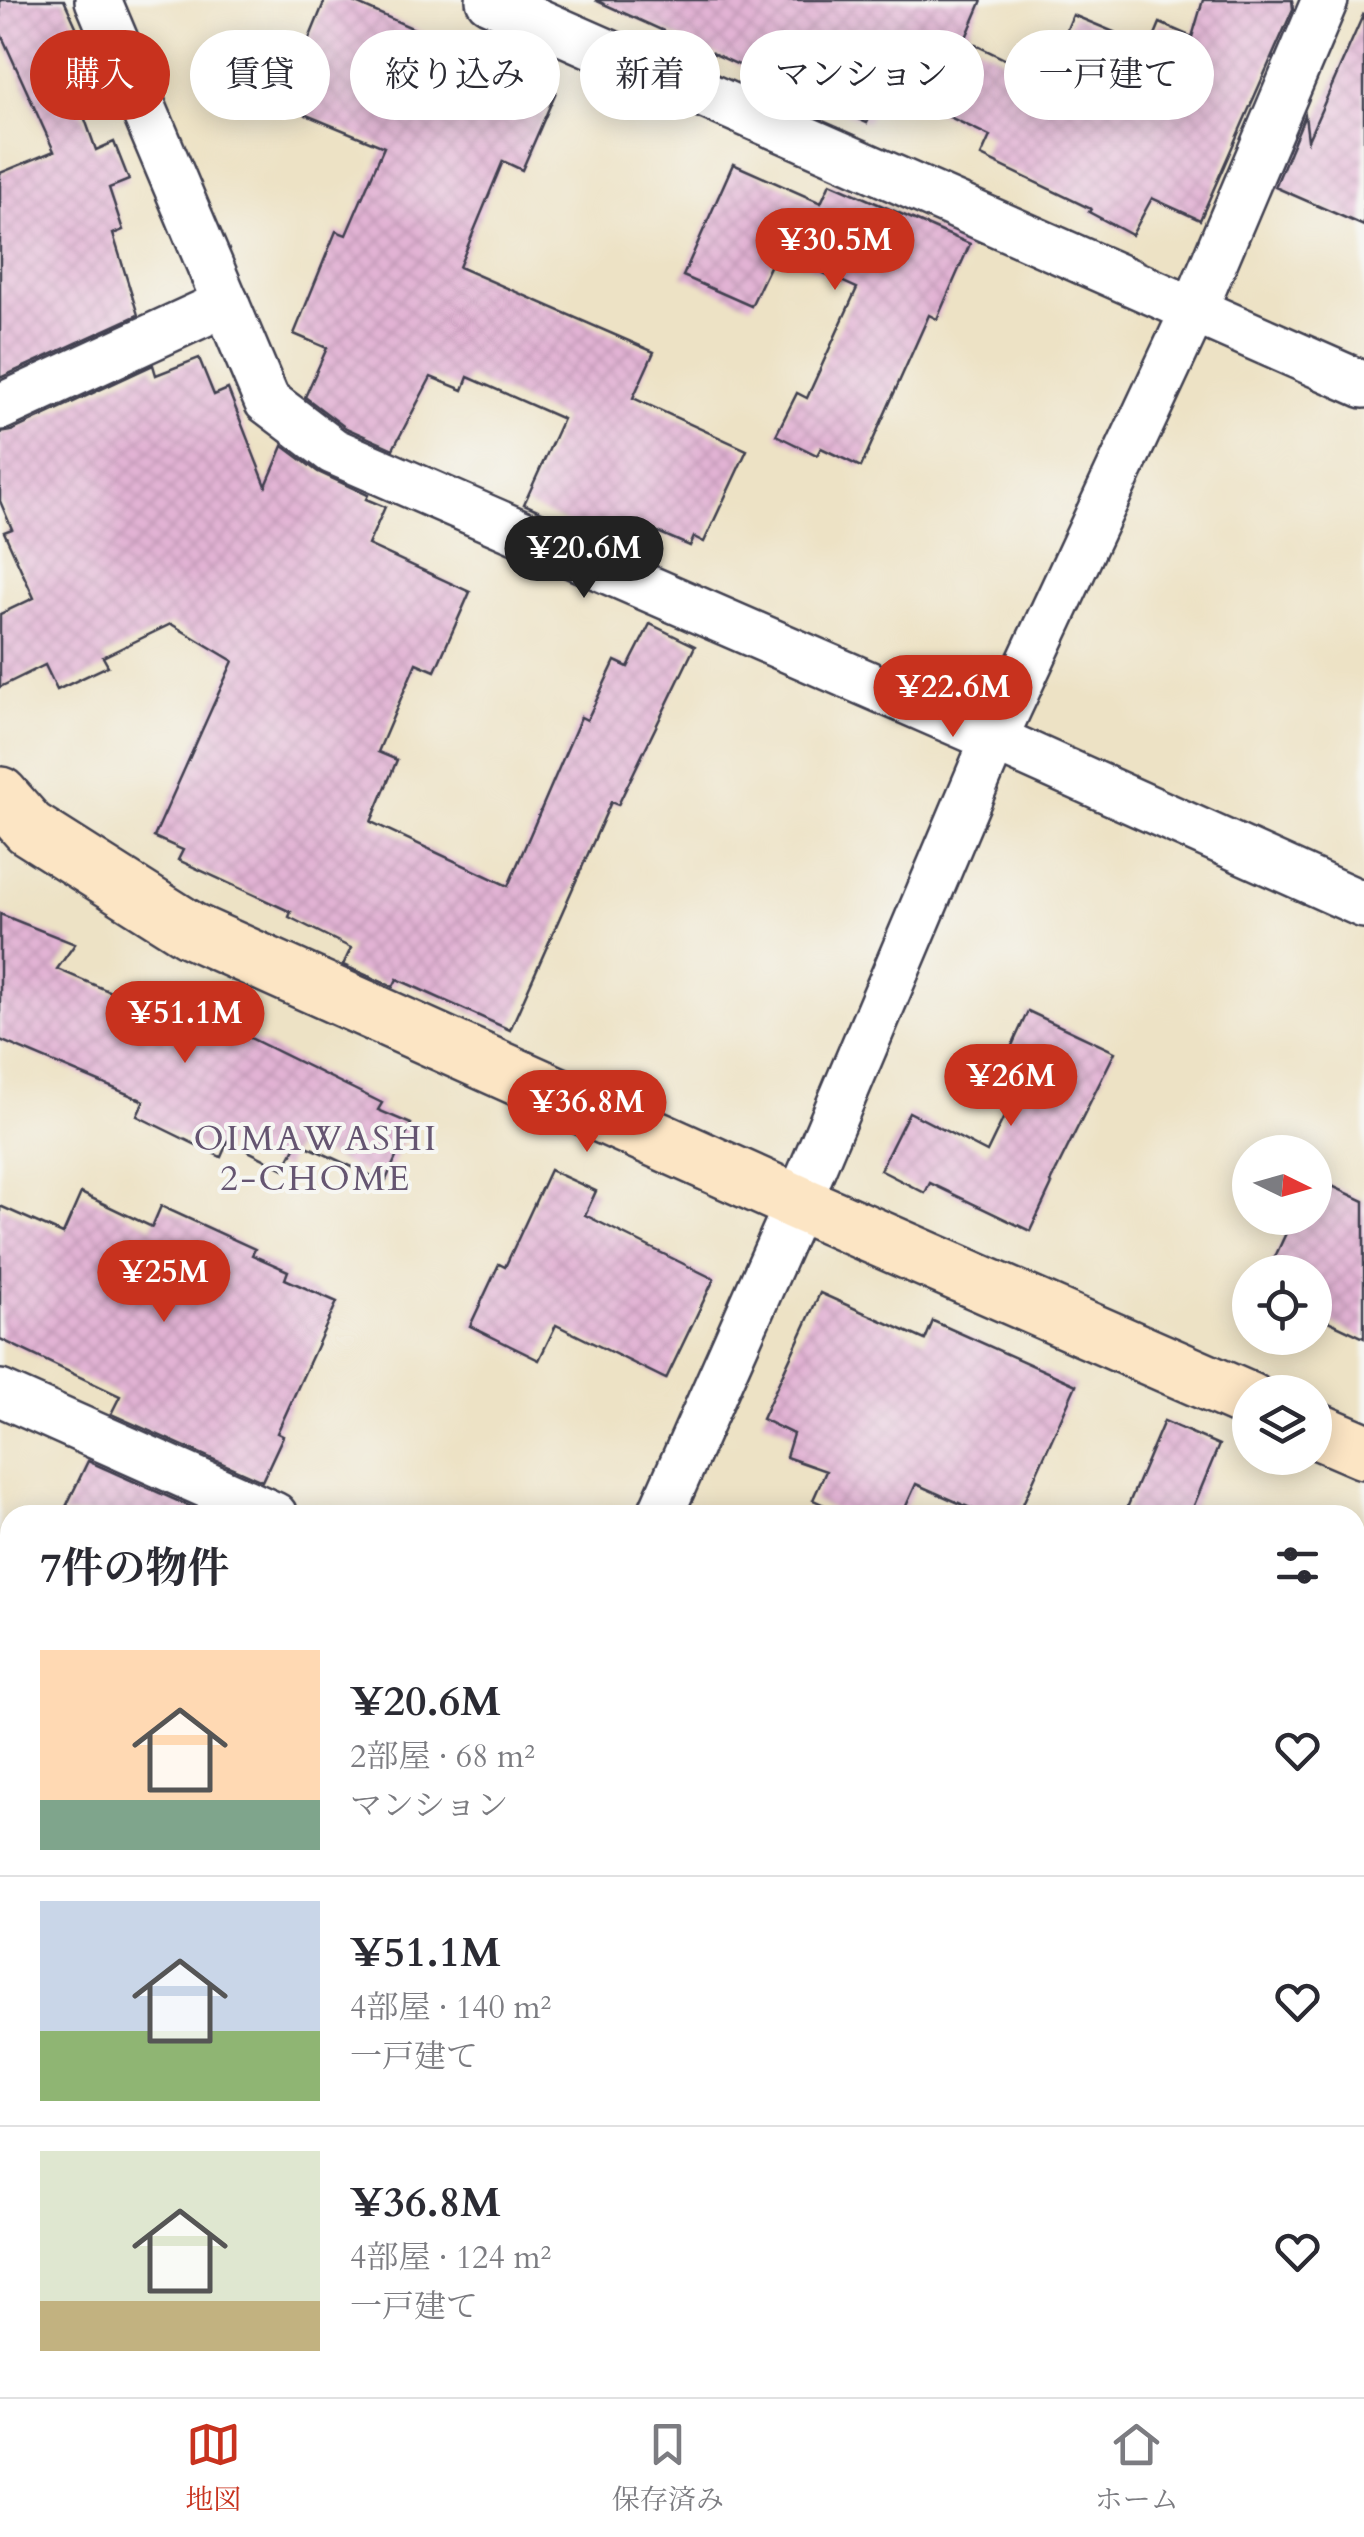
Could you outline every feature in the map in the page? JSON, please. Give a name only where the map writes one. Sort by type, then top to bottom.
[{"type":"street","points":[[98,0],[267,402],[333,451],[1364,905]]},
{"type":"street","points":[[489,0],[1364,385]]},
{"type":"street","points":[[664,1505],[798,1203],[994,739],[1194,310],[1325,0]]},
{"type":"street","points":[[0,406],[226,303]]},
{"type":"street","points":[[0,795],[29,828],[190,930],[1232,1393]]},
{"type":"street","points":[[0,1393],[252,1505]]},
{"type":"street","points":[[1332,1437],[1364,1451]]},
{"type":"building","points":[[0,0],[64,0],[78,30],[30,30],[30,98],[0,32]]},
{"type":"building","points":[[325,0],[349,0],[416,30],[350,30],[350,120],[544,120],[522,170],[503,161],[459,267],[654,352],[633,398],[747,450],[704,542],[694,537],[690,546],[651,529],[639,555],[524,504],[563,419],[468,377],[463,390],[431,377],[393,449],[346,428],[305,397],[327,348],[294,334],[336,231],[346,235],[384,147],[318,120],[330,120],[330,30],[313,30]]},
{"type":"building","points":[[595,0],[982,0],[969,30],[740,30],[740,66],[720,57],[720,30],[661,30]]},
{"type":"building","points":[[1203,0],[1292,0],[1293,9],[1200,220],[1152,198],[1132,235],[1089,212],[1091,209],[981,156],[990,136],[956,120],[984,120],[984,49],[1004,59],[1004,120],[1214,120],[1214,30],[1194,30]]},
{"type":"building","points":[[1364,13],[1364,226],[1275,187],[1305,115],[1308,140]]},
{"type":"building","points":[[1073,15],[1109,30],[1067,30]]},
{"type":"building","points":[[1160,23],[1176,30],[1157,30]]},
{"type":"building","points":[[40,120],[85,120],[96,150],[114,142],[129,180],[109,188],[123,230],[113,234],[138,315],[0,378],[0,173],[54,151]]},
{"type":"building","points":[[733,164],[821,203],[830,183],[970,244],[937,319],[929,315],[861,467],[821,448],[817,455],[776,435],[797,393],[807,398],[857,288],[777,252],[751,306],[683,276]]},
{"type":"building","points":[[199,358],[214,395],[228,389],[266,486],[283,446],[318,472],[385,507],[368,545],[470,592],[435,671],[416,663],[378,752],[397,760],[371,822],[508,886],[581,717],[587,720],[615,661],[628,667],[650,624],[695,646],[618,805],[611,802],[510,1030],[397,979],[393,987],[343,965],[351,948],[289,917],[291,912],[178,860],[183,850],[154,837],[233,661],[171,624],[103,657],[108,666],[57,690],[45,665],[0,687],[0,614],[34,598],[4,532],[12,529],[0,501],[0,433],[153,365],[156,375]]},
{"type":"building","points":[[0,914],[75,944],[57,969],[204,1032],[208,1022],[225,1030],[226,1026],[382,1103],[378,1110],[411,1124],[385,1182],[298,1142],[284,1169],[228,1141],[221,1157],[137,1116],[144,1101],[0,1040]]},
{"type":"building","points":[[1028,1011],[1115,1052],[1030,1231],[930,1183],[925,1193],[880,1170],[909,1112],[987,1152],[1025,1073],[1004,1063]]},
{"type":"building","points":[[550,1170],[596,1191],[585,1215],[714,1279],[666,1379],[556,1325],[539,1360],[470,1326],[499,1264],[505,1267]]},
{"type":"building","points":[[1332,1186],[1364,1201],[1364,1338],[1332,1323],[1332,1255],[1276,1255],[1285,1235],[1332,1235]]},
{"type":"building","points":[[81,1193],[152,1227],[161,1206],[255,1249],[252,1255],[288,1271],[285,1279],[337,1302],[277,1433],[283,1436],[262,1481],[111,1414],[120,1396],[0,1339],[0,1206],[63,1234]]},
{"type":"building","points":[[820,1293],[925,1340],[933,1321],[1076,1385],[1022,1505],[963,1505],[916,1484],[907,1505],[824,1505],[813,1500],[826,1471],[786,1457],[793,1434],[762,1419]]},
{"type":"building","points":[[1164,1421],[1219,1445],[1194,1505],[1128,1505]]},
{"type":"building","points":[[88,1461],[187,1505],[67,1505]]},
{"type":"district","name":"OIMAWASHI 2-CHOME","points":[[316,1159]]}]
